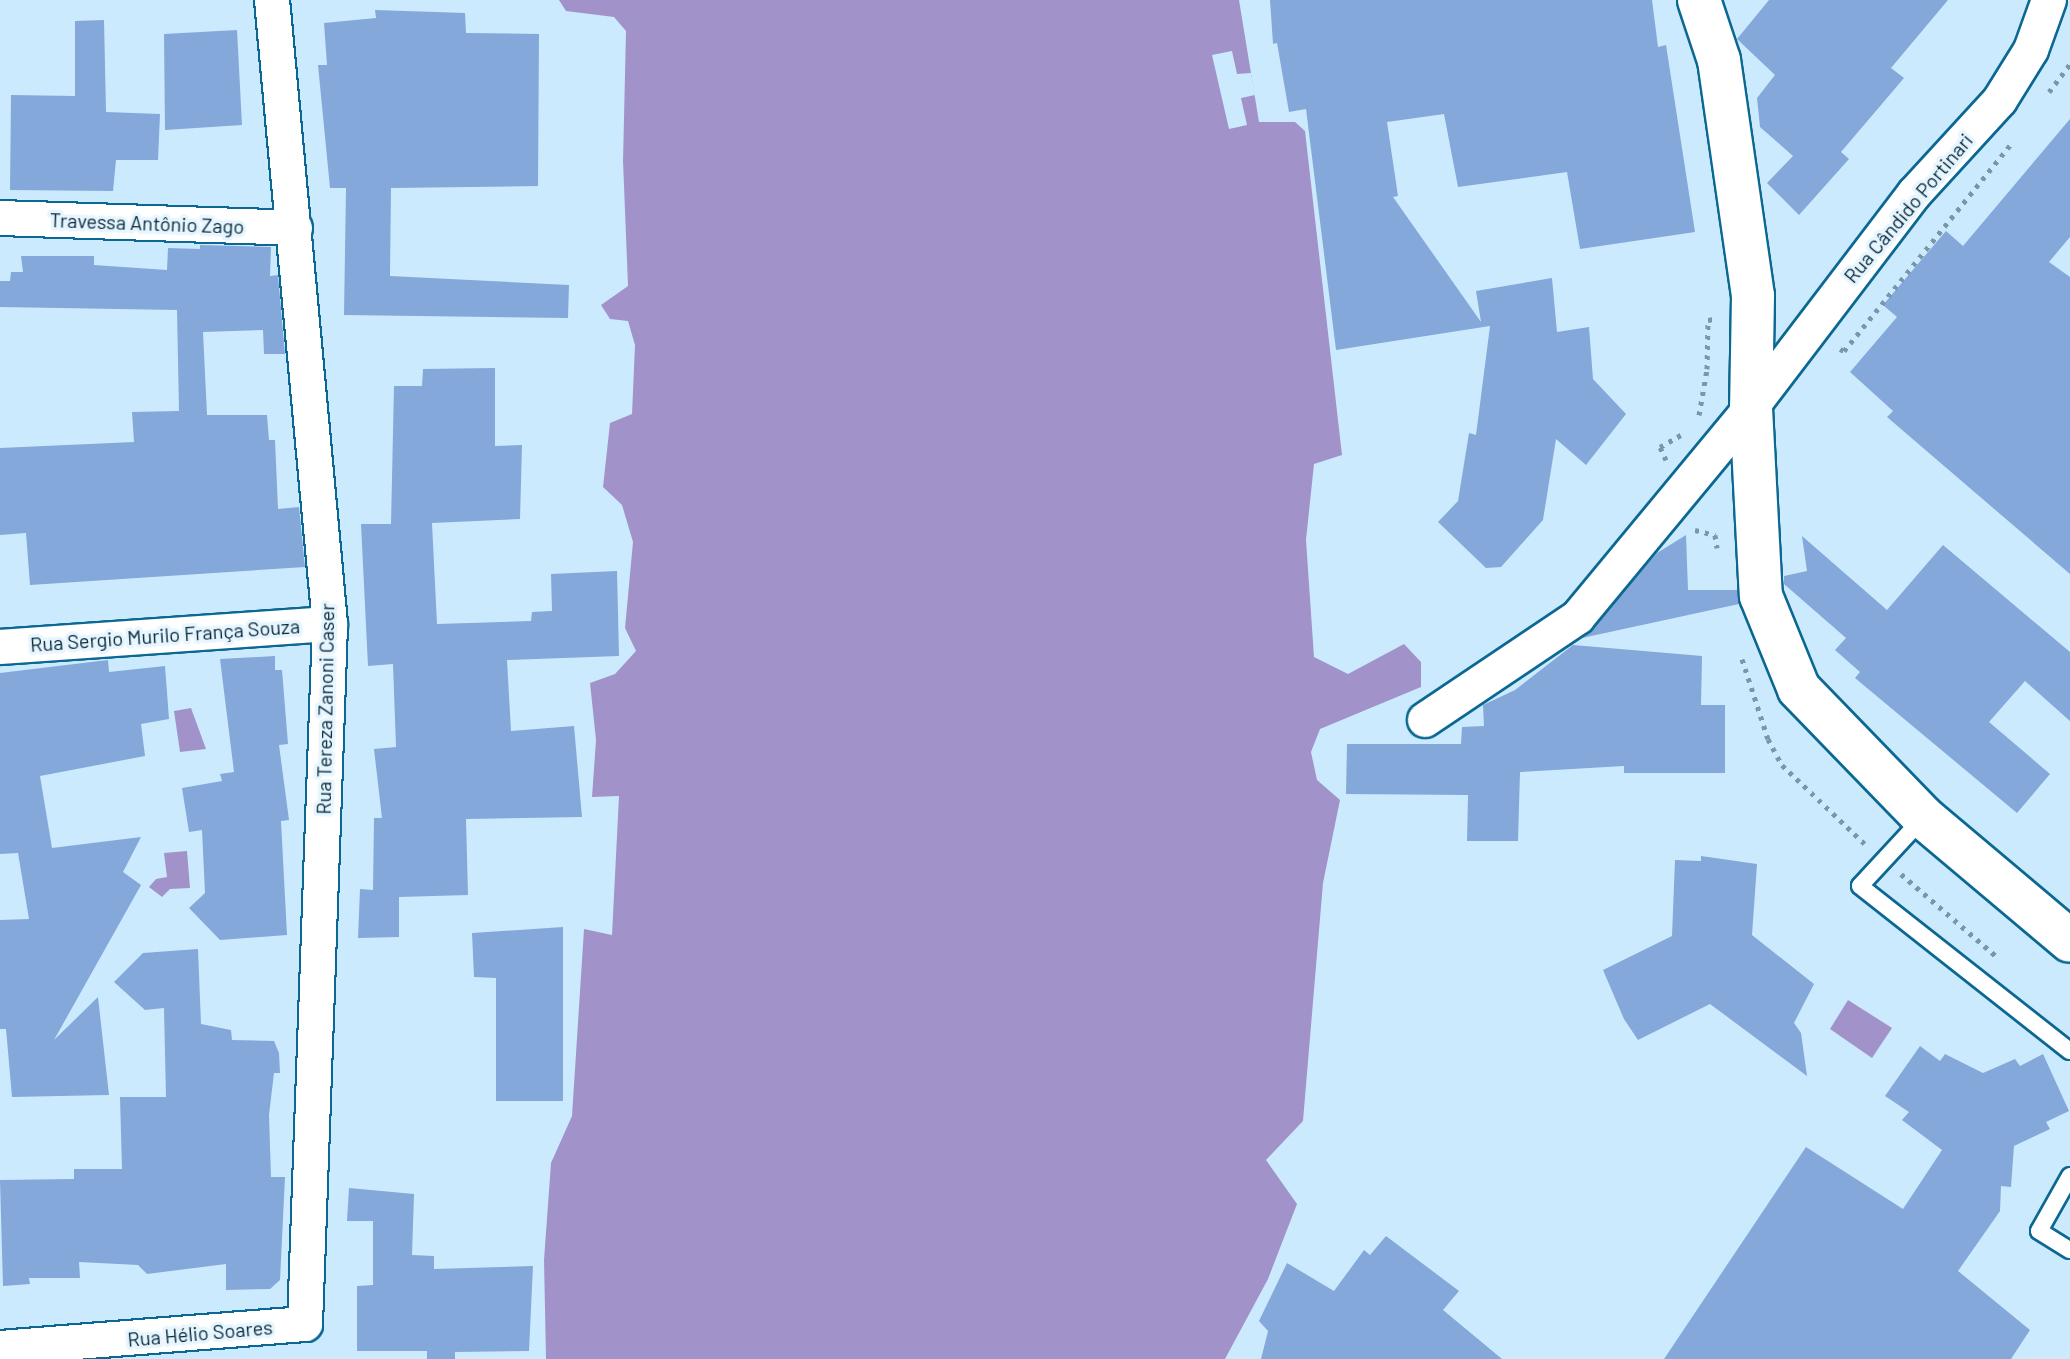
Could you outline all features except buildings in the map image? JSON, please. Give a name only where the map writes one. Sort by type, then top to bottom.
[{"type":"street","name":"Rua Tereza Zanoni Caser","points":[[272,0],[330,624],[305,1324]]},
{"type":"street","points":[[1699,0],[1719,60],[1753,296],[1751,408],[1761,596],[1799,689],[1923,817],[2070,941]]},
{"type":"street","name":"Rua Cândido Portinari","points":[[1425,720],[1578,617],[1751,408],[1914,194],[2000,100],[2031,50],[2049,0]]},
{"type":"street","points":[[2065,0],[2070,5]]},
{"type":"street","name":"Travessa Antônio Zago","points":[[0,218],[295,228]]},
{"type":"street","name":"Rua Sergio Murilo França Souza","points":[[0,647],[330,624]]},
{"type":"street","name":"Rua Hélio Soares","points":[[0,1348],[40,1353],[305,1324]]},
{"type":"lane","points":[[1923,817],[1860,886],[2070,1051]]},
{"type":"lane","points":[[2070,1176],[2039,1231],[2070,1250]]},
{"type":"path","points":[[2039,105],[2070,64]]},
{"type":"path","points":[[1844,351],[2014,138]]},
{"type":"shaded area","points":[[559,0],[1239,0],[1259,122],[1295,122],[1305,131],[1342,455],[1314,464],[1306,540],[1314,657],[1348,674],[1404,644],[1421,662],[1421,687],[1320,729],[1311,752],[1317,780],[1340,800],[1323,883],[1303,1121],[1266,1160],[1297,1204],[1268,1279],[1225,1359],[546,1359],[544,1260],[551,1163],[572,1116],[584,929],[612,935],[619,796],[592,797],[596,740],[590,683],[615,674],[636,651],[625,628],[633,542],[622,505],[603,487],[610,423],[632,414],[635,345],[628,321],[610,319],[601,305],[628,286],[623,161],[626,31],[614,17],[566,11]]},
{"type":"shaded area","points":[[191,708],[206,749],[180,752],[174,711]]},
{"type":"shaded area","points":[[187,851],[190,888],[170,889],[162,897],[149,887],[156,879],[167,877],[164,853]]},
{"type":"shaded area","points":[[1848,1000],[1892,1028],[1872,1058],[1830,1029]]},
{"type":"pier","points":[[1232,51],[1237,74],[1251,73],[1255,95],[1241,98],[1247,125],[1229,129],[1212,55]]}]
